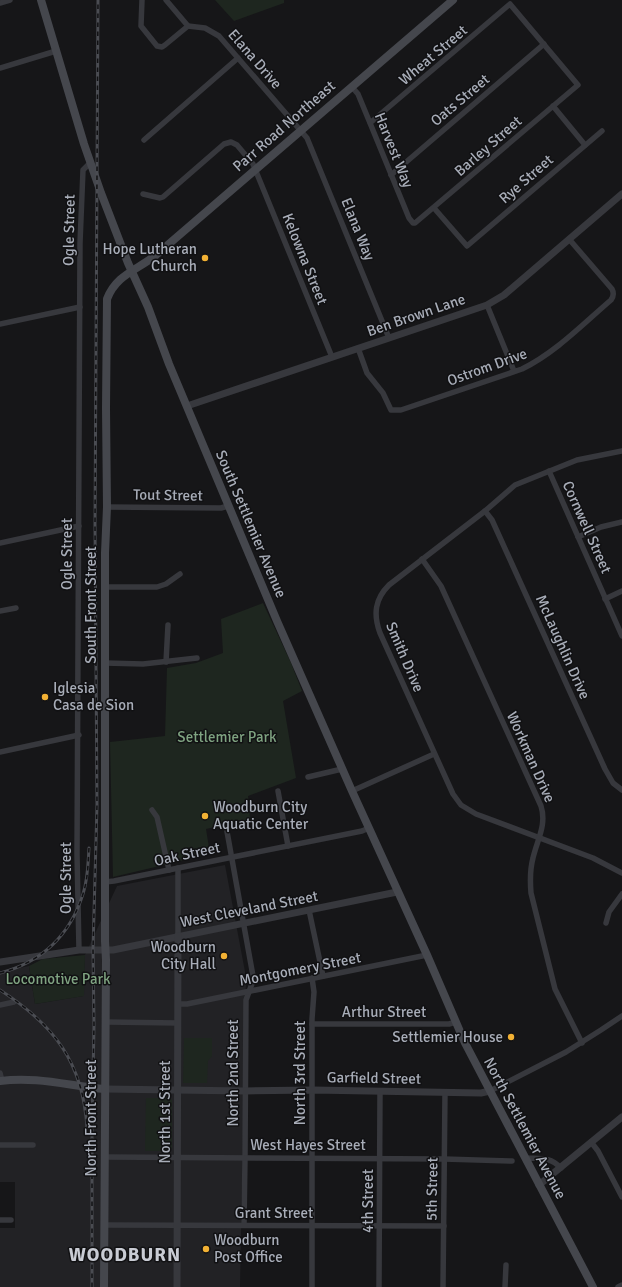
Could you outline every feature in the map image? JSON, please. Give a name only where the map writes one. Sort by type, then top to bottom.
[{"type":"main road","name":"South Settlemier Avenue","points":[[41,0],[90,163],[132,271],[148,307],[159,340],[287,646],[398,892]]},
{"type":"main road","name":"Parr Road Northeast","points":[[132,271],[156,255],[453,0]]},
{"type":"main road","name":"South Front Street","points":[[105,950],[105,587],[107,506],[106,306],[109,293],[115,284],[119,279],[132,271]]},
{"type":"main road","name":"North Settlemier Avenue","points":[[398,892],[472,1057],[526,1158],[539,1186],[594,1287]]},
{"type":"main road","name":"North Front Street","points":[[104,1287],[106,1022],[105,950]]},
{"type":"main road","points":[[1,1078],[35,1080],[105,1089]]},
{"type":"street","points":[[0,3],[10,0]]},
{"type":"street","points":[[142,0],[141,26],[157,46],[162,46],[188,26],[166,0]]},
{"type":"street","name":"Wheat Street","points":[[370,123],[510,4],[544,44]]},
{"type":"street","name":"Elana Drive","points":[[188,26],[205,28],[215,33],[300,130]]},
{"type":"street","name":"Barley Street","points":[[413,223],[418,222],[578,85],[544,44]]},
{"type":"street","name":"Oats Street","points":[[391,175],[544,44]]},
{"type":"street","points":[[0,68],[56,51]]},
{"type":"street","points":[[144,140],[238,58]]},
{"type":"street","name":"Harvest Way","points":[[352,87],[358,94],[409,218],[413,223]]},
{"type":"street","points":[[553,106],[585,145]]},
{"type":"street","name":"Elana Way","points":[[300,130],[308,141],[389,338]]},
{"type":"street","name":"Rye Street","points":[[434,208],[467,246],[602,131]]},
{"type":"street","name":"Kelowna Street","points":[[143,194],[154,197],[163,197],[224,144],[234,143],[237,145],[252,162],[332,357]]},
{"type":"street","name":"Ogle Street","points":[[79,950],[78,735],[80,307],[83,170],[90,163]]},
{"type":"street","name":"Ben Brown Lane","points":[[187,406],[487,305],[504,295],[622,194]]},
{"type":"street","name":"Ostrom Drive","points":[[358,348],[367,373],[383,393],[391,410],[401,410],[534,363],[555,348],[611,300],[614,293],[610,286],[569,239]]},
{"type":"street","points":[[487,305],[514,371]]},
{"type":"street","points":[[0,324],[80,307]]},
{"type":"street","name":"Smith Drive","points":[[622,451],[577,460],[515,486],[385,589],[377,604],[375,616],[380,633],[434,754],[453,794],[461,805],[476,814],[593,858],[622,873]]},
{"type":"street","name":"Cornwell Street","points":[[549,471],[622,636]]},
{"type":"street","name":"Tout Street","points":[[107,506],[222,508],[228,506]]},
{"type":"street","name":"McLaughlin Drive","points":[[485,511],[491,518],[605,770],[613,783],[622,790]]},
{"type":"street","points":[[578,537],[601,527],[622,522]]},
{"type":"street","points":[[0,543],[79,526]]},
{"type":"street","name":"Workman Drive","points":[[422,559],[441,586],[541,806],[544,818],[531,864],[531,893],[555,989],[582,1043]]},
{"type":"street","points":[[105,587],[157,587],[166,584],[180,574]]},
{"type":"street","points":[[605,599],[622,591]]},
{"type":"street","points":[[0,611],[16,608]]},
{"type":"street","points":[[166,662],[168,625]]},
{"type":"street","points":[[105,663],[143,664],[197,658]]},
{"type":"street","points":[[0,752],[78,735]]},
{"type":"street","points":[[352,791],[434,754]]},
{"type":"street","points":[[308,777],[342,770]]},
{"type":"street","points":[[278,791],[288,846]]},
{"type":"street","points":[[152,810],[157,817],[169,870]]},
{"type":"street","name":"North 2nd Street","points":[[226,826],[253,976],[253,981],[248,991],[246,1000],[244,1225]]},
{"type":"street","name":"Oak Street","points":[[105,882],[362,831],[369,828]]},
{"type":"street","points":[[178,868],[178,936]]},
{"type":"street","name":"West Cleveland Street","points":[[0,962],[79,950],[113,950],[398,892]]},
{"type":"street","points":[[606,923],[609,912],[622,894]]},
{"type":"street","points":[[309,910],[323,976]]},
{"type":"street","name":"North 1st Street","points":[[177,1287],[178,936]]},
{"type":"street","name":"Montgomery Street","points":[[178,1004],[187,1004],[427,956]]},
{"type":"street","name":"North 3rd Street","points":[[312,978],[314,992],[312,1024],[312,1287]]},
{"type":"street","points":[[0,1005],[14,1002]]},
{"type":"street","name":"Garfield Street","points":[[105,1089],[246,1091],[313,1090],[481,1093],[490,1091],[582,1043],[622,1016]]},
{"type":"street","points":[[106,1022],[178,1023]]},
{"type":"street","name":"Arthur Street","points":[[312,1024],[449,1024],[456,1022]]},
{"type":"street","name":"4th Street","points":[[379,1287],[380,1091]]},
{"type":"street","name":"5th Street","points":[[443,1287],[445,1092]]},
{"type":"street","points":[[539,1186],[622,1117]]},
{"type":"street","points":[[591,1142],[598,1151],[622,1197]]},
{"type":"street","points":[[0,1145],[33,1145]]},
{"type":"street","name":"West Hayes Street","points":[[105,1157],[380,1158],[512,1161]]},
{"type":"street","points":[[526,1158],[551,1160],[562,1168]]},
{"type":"street","points":[[0,1220],[11,1220]]},
{"type":"street","name":"Grant Street","points":[[104,1225],[444,1226]]},
{"type":"street","points":[[505,1287],[506,1266]]},
{"type":"street","points":[[618,1287],[622,1285]]},
{"type":"shaded area","points":[[225,865],[246,977],[240,1287],[0,1287],[0,1228],[15,1228],[15,1182],[0,1182],[0,972],[29,966],[35,1004],[83,996],[85,955],[117,886]]},
{"type":"green space","points":[[215,0],[284,0],[284,3],[234,21]]},
{"type":"green space","name":"Settlemier Park","points":[[263,603],[291,663],[302,691],[283,701],[296,778],[248,796],[250,819],[206,829],[210,854],[113,877],[110,742],[165,736],[167,668],[196,663],[223,653],[221,619]]},
{"type":"green space","name":"Locomotive Park","points":[[85,955],[84,996],[35,1004],[29,966],[43,959]]},
{"type":"green space","points":[[184,1038],[212,1038],[212,1056],[208,1061],[207,1083],[183,1083]]},
{"type":"green space","points":[[146,1098],[169,1098],[172,1100],[172,1149],[168,1151],[145,1151]]},
{"type":"railway","points":[[92,1287],[92,1129],[94,1025],[93,949],[97,805],[95,525],[98,0]]},
{"type":"railway","points":[[0,973],[29,962],[52,945],[62,934],[77,909],[85,888],[89,848]]},
{"type":"railway","points":[[0,990],[36,1017],[62,1047],[72,1065],[79,1084],[87,1128]]},
{"type":"place","name":"Hope Lutheran Church","points":[[205,258]]},
{"type":"place","name":"Iglesia Casa de Sion","points":[[45,697]]},
{"type":"place","name":"Woodburn City Aquatic Center","points":[[205,816]]},
{"type":"place","name":"Woodburn City Hall","points":[[224,956]]},
{"type":"place","name":"Settlemier House","points":[[511,1037]]},
{"type":"place","name":"Woodburn Post Office","points":[[206,1249]]},
{"type":"district","name":"WOODBURN","points":[[125,1255]]}]
